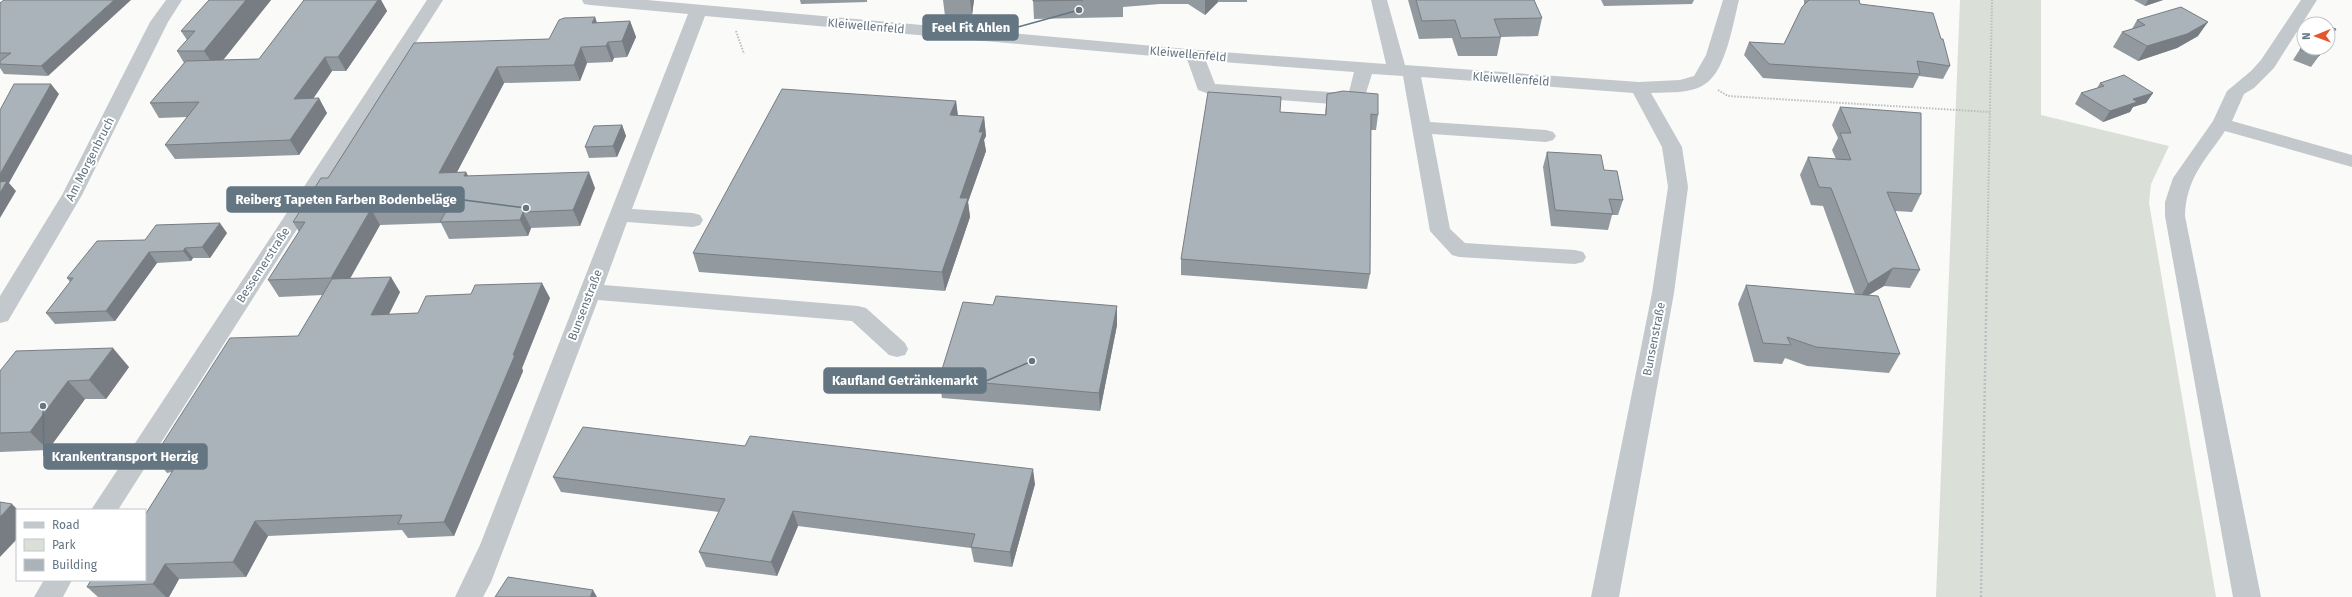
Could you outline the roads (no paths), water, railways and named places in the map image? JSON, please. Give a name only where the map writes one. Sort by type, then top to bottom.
[{"type":"street","name":"Am Morgenbruch","points":[[0,315],[72,195],[159,22],[174,0]]},
{"type":"street","name":"Bessemerstraße","points":[[105,509],[435,0]]},
{"type":"street","name":"Kleiwellenfeld","points":[[590,0],[631,2],[698,11],[1195,55],[1404,72],[1639,88],[1674,87],[1699,80],[1711,65],[1731,0]]},
{"type":"street","points":[[1379,0],[1421,127],[1440,231],[1458,250],[1575,257]]},
{"type":"street","points":[[2247,597],[2175,216],[2174,199],[2179,181],[2221,124],[2236,91],[2243,88],[2274,58],[2309,0]]},
{"type":"street","name":"Bunsenstraße","points":[[469,597],[478,582],[490,553],[698,11]]},
{"type":"street","points":[[1195,55],[1205,86],[1212,89],[1345,99],[1357,95],[1364,68]]},
{"type":"street","name":"Bunsenstraße","points":[[1604,597],[1663,293],[1678,187],[1672,148],[1639,88]]},
{"type":"street","points":[[2221,124],[2352,161]]},
{"type":"street","points":[[1421,127],[1546,136]]},
{"type":"street","points":[[619,216],[693,220]]},
{"type":"street","points":[[590,292],[858,314],[897,348]]},
{"type":"street","points":[[48,597],[58,581]]},
{"type":"place","name":"Feel Fit Ahlen","points":[[1079,10]]},
{"type":"place","name":"Reiberg Tapeten Farben Bodenbeläge","points":[[526,208]]},
{"type":"place","name":"Kaufland Getränkemarkt","points":[[1032,361]]},
{"type":"place","name":"Krankentransport Herzig","points":[[43,406]]}]
